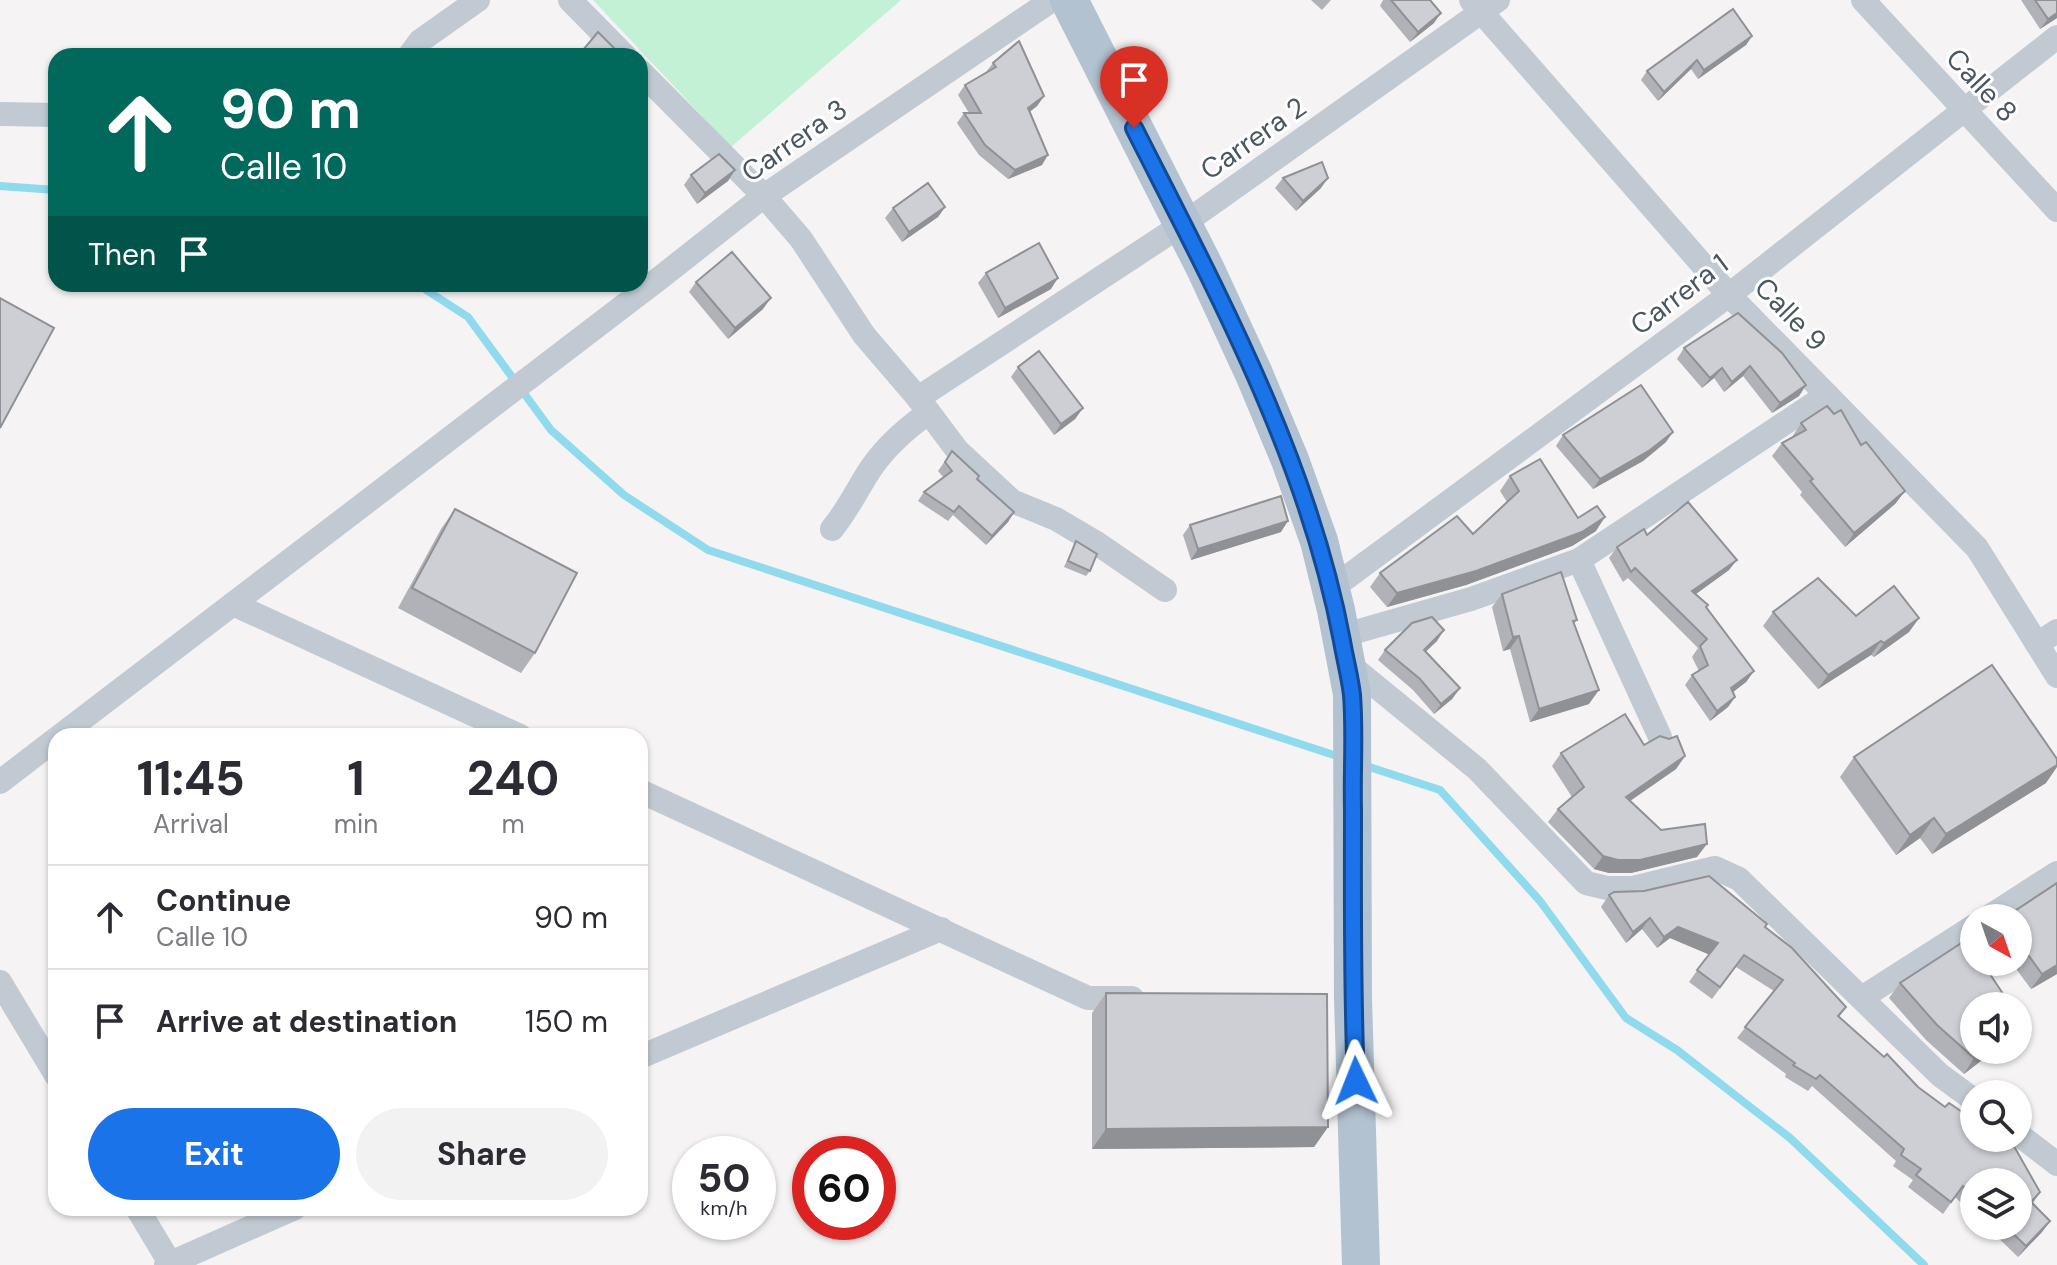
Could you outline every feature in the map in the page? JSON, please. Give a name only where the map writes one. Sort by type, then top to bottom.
[{"type":"main road","points":[[1069,0],[1183,224],[1254,374],[1290,460],[1319,541],[1331,589],[1346,664],[1353,861],[1339,1000],[1361,1265]]},
{"type":"street","points":[[415,48],[420,41],[478,0]]},
{"type":"street","points":[[570,0],[617,48]]},
{"type":"street","name":"Carrera 3","points":[[648,273],[1052,0]]},
{"type":"street","name":"Calle 8","points":[[1863,0],[2057,210]]},
{"type":"street","name":"Carrera 2","points":[[832,529],[848,509],[867,473],[923,406],[1183,224],[1484,4]]},
{"type":"street","name":"Calle 9","points":[[1484,4],[1729,295],[1977,548],[2047,638],[2057,676]]},
{"type":"street","name":"Carrera 1","points":[[1331,589],[1729,295],[2057,37]]},
{"type":"street","points":[[648,79],[764,196],[801,239],[864,335],[957,450],[1012,501],[1056,519],[1165,590]]},
{"type":"street","points":[[0,114],[48,115]]},
{"type":"street","name":"Carrera 3","points":[[71,728],[578,339],[628,292]]},
{"type":"street","points":[[1827,395],[1579,560],[1471,599],[1346,664],[1477,769],[1586,883],[1607,888],[1633,888],[1715,868],[1730,873],[1863,997],[1940,1075],[1960,1090]]},
{"type":"street","points":[[1579,560],[1660,737]]},
{"type":"street","points":[[233,604],[503,728]]},
{"type":"street","name":"Carrera 3","points":[[0,782],[48,746]]},
{"type":"street","points":[[648,795],[1088,998],[1151,999]]},
{"type":"street","points":[[2009,904],[2057,873]]},
{"type":"street","points":[[648,1054],[941,929]]},
{"type":"street","points":[[1863,997],[1960,935]]},
{"type":"street","points":[[0,982],[48,1062]]},
{"type":"street","points":[[2032,1145],[2057,1164]]},
{"type":"street","points":[[141,1216],[168,1264],[277,1216]]},
{"type":"green space","points":[[593,0],[901,0],[731,147],[648,59],[648,48],[638,48]]},
{"type":"building","points":[[1391,0],[1430,0],[1441,13],[1418,32]]},
{"type":"building","points":[[2035,0],[2057,0],[2057,13],[2048,19]]},
{"type":"building","points":[[1733,9],[1752,36],[1704,70],[1697,60],[1664,92],[1647,71]]},
{"type":"building","points":[[598,32],[614,48],[585,48]]},
{"type":"building","points":[[1019,41],[1044,96],[1028,108],[1048,155],[1015,170],[985,145],[964,113],[981,113],[965,85],[996,67],[993,63]]},
{"type":"building","points":[[719,154],[735,170],[705,193],[691,175]]},
{"type":"building","points":[[1322,162],[1328,178],[1303,201],[1283,178]]},
{"type":"building","points":[[928,183],[945,207],[909,232],[893,208]]},
{"type":"building","points":[[1039,243],[1058,278],[1005,308],[986,273]]},
{"type":"building","points":[[732,252],[771,298],[735,328],[696,282]]},
{"type":"building","points":[[0,298],[54,328],[0,428]]},
{"type":"building","points":[[1738,313],[1782,353],[1806,385],[1780,403],[1750,366],[1732,382],[1722,368],[1710,378],[1684,348]]},
{"type":"building","points":[[1039,351],[1083,408],[1061,424],[1018,367]]},
{"type":"building","points":[[1641,385],[1673,432],[1650,450],[1600,479],[1563,435]]},
{"type":"building","points":[[1827,406],[1834,414],[1841,410],[1861,445],[1866,442],[1905,491],[1854,533],[1782,443],[1806,430],[1801,423]]},
{"type":"building","points":[[952,451],[979,476],[977,479],[1014,512],[992,536],[959,506],[954,512],[924,492],[952,471],[945,462]]},
{"type":"building","points":[[1540,459],[1578,518],[1597,506],[1605,517],[1582,532],[1476,571],[1397,593],[1380,573],[1457,516],[1473,534],[1519,491],[1510,476]]},
{"type":"building","points":[[1281,496],[1288,521],[1198,549],[1190,525]]},
{"type":"building","points":[[1688,502],[1737,560],[1692,591],[1708,605],[1706,607],[1754,671],[1731,688],[1735,697],[1717,711],[1692,675],[1708,665],[1700,646],[1707,639],[1635,568],[1631,572],[1617,547],[1644,529],[1647,535]]},
{"type":"building","points":[[455,509],[577,573],[535,653],[412,588]]},
{"type":"building","points":[[1076,541],[1097,554],[1090,571],[1068,561]]},
{"type":"building","points":[[1561,572],[1577,620],[1573,621],[1599,690],[1539,709],[1519,636],[1513,637],[1502,594]]},
{"type":"building","points":[[1818,578],[1856,616],[1894,586],[1919,618],[1884,643],[1881,641],[1828,675],[1773,612]]},
{"type":"building","points":[[1432,617],[1444,630],[1424,650],[1460,688],[1441,704],[1420,679],[1385,650],[1412,623]]},
{"type":"building","points":[[1992,665],[2057,759],[2057,765],[1946,834],[1934,818],[1910,835],[1854,757]]},
{"type":"building","points":[[1625,714],[1644,745],[1660,736],[1669,739],[1677,736],[1685,756],[1626,797],[1661,830],[1705,824],[1707,844],[1640,860],[1618,860],[1603,856],[1558,809],[1584,787],[1561,753]]},
{"type":"building","points":[[1709,876],[1792,948],[1846,1007],[1838,1016],[1884,1057],[1887,1054],[1918,1087],[1945,1107],[1949,1103],[1960,1110],[1960,1152],[2017,1152],[2026,1168],[1960,1168],[1960,1190],[1951,1202],[1916,1175],[1921,1169],[1901,1155],[1904,1149],[1820,1075],[1816,1079],[1793,1065],[1795,1063],[1745,1027],[1783,980],[1744,955],[1720,987],[1697,970],[1718,943],[1678,927],[1664,937],[1650,918],[1633,932],[1609,895],[1614,892],[1644,891]]},
{"type":"building","points":[[2057,883],[2057,965],[2042,974],[2032,960],[2032,904],[2025,904]]},
{"type":"building","points":[[1960,944],[1960,976],[1991,976],[2002,992],[1960,992],[1960,1046],[1900,983]]},
{"type":"building","points":[[1106,993],[1327,994],[1328,1127],[1106,1129]]},
{"type":"building","points":[[2032,1178],[2040,1192],[2032,1201]]},
{"type":"building","points":[[2032,1203],[2050,1221],[2032,1240]]},
{"type":"waterway","points":[[0,186],[48,189]]},
{"type":"waterway","points":[[429,292],[468,317],[551,430],[624,495],[708,550],[1343,758]]},
{"type":"waterway","points":[[1363,765],[1440,790],[1540,901],[1626,1018],[1677,1050],[1790,1138],[1924,1265]]},
{"type":"route","points":[[1134,128],[1205,268],[1254,374],[1319,541],[1336,610],[1352,694],[1356,1081]]}]
